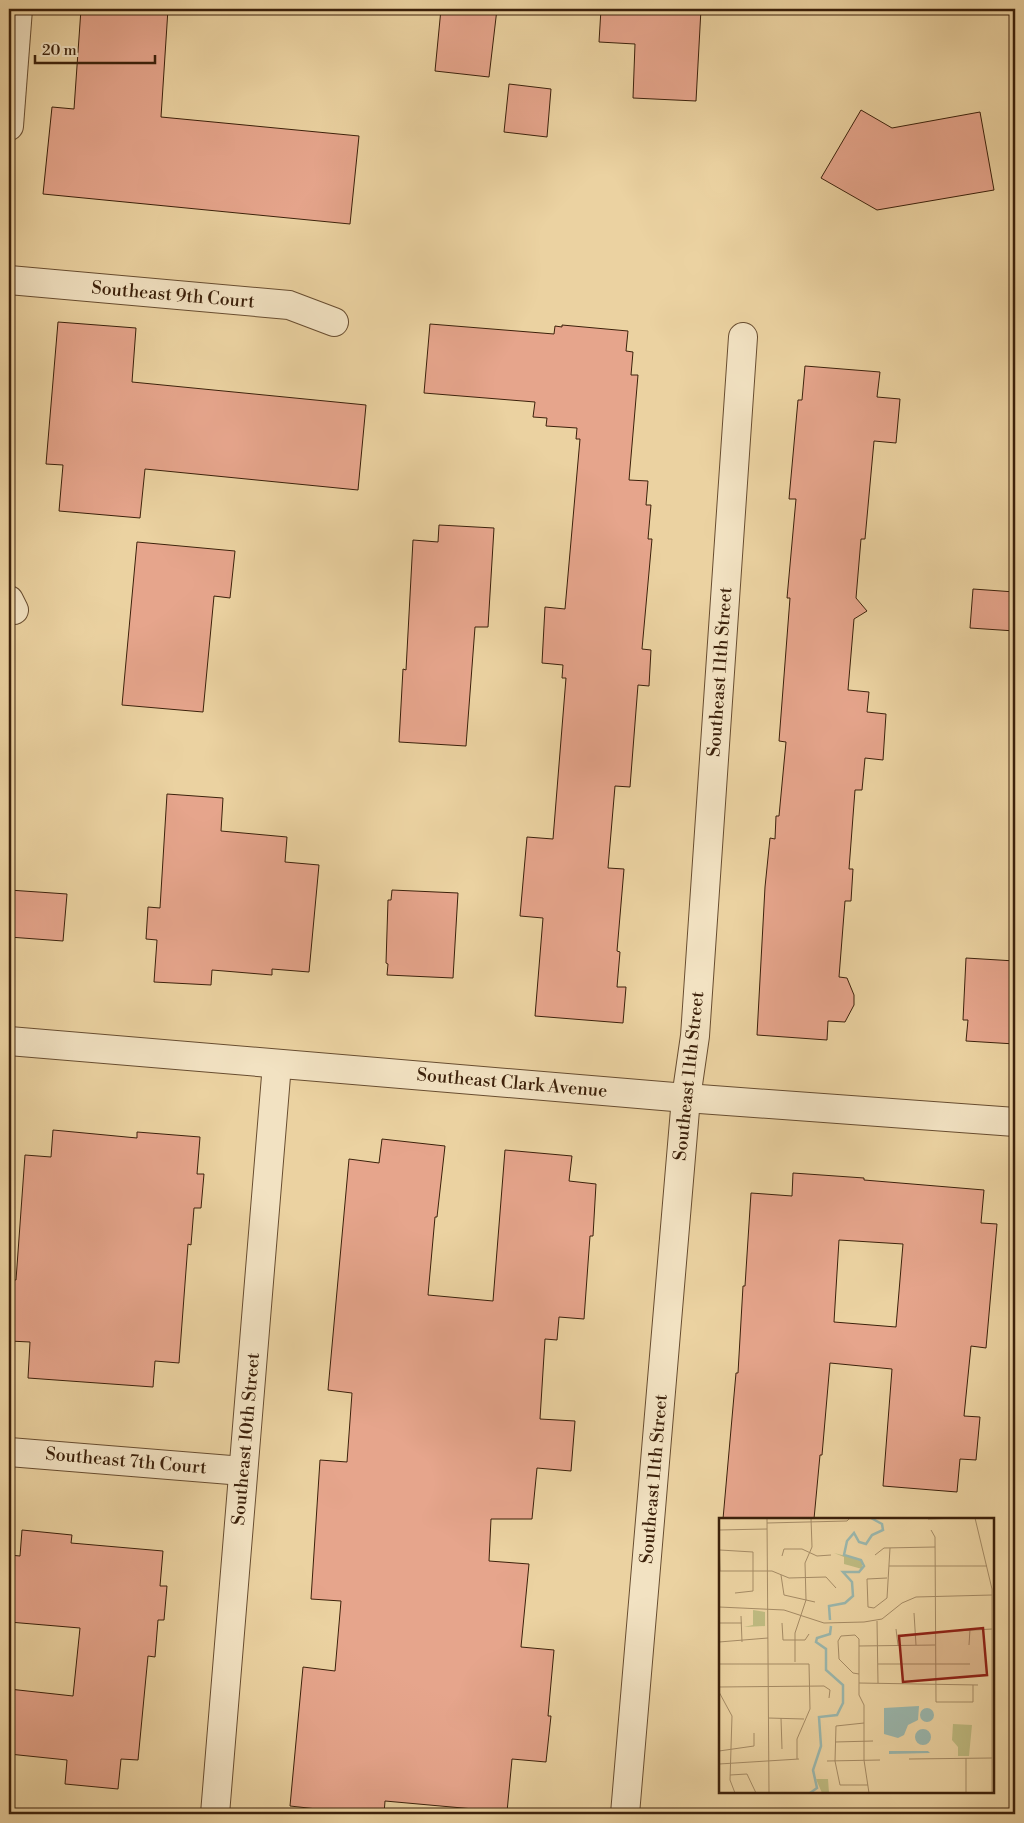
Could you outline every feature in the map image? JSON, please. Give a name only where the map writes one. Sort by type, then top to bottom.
[{"type":"street","points":[[9,126],[18,9]]},
{"type":"street","name":"Southeast 9th Court","points":[[9,280],[289,305],[334,322]]},
{"type":"street","name":"Southeast 11th Street","points":[[625,1814],[686,1098],[695,1036],[743,337]]},
{"type":"street","name":"Southeast Clark Avenue","points":[[9,1041],[686,1098],[1015,1122]]},
{"type":"street","name":"Southeast 10th Street","points":[[215,1814],[277,1064]]},
{"type":"street","name":"Southeast 7th Court","points":[[9,1452],[243,1471]]},
{"type":"building","points":[[81,9],[168,9],[161,117],[359,136],[350,224],[43,194],[52,107],[74,109]]},
{"type":"building","points":[[441,9],[497,9],[489,77],[435,71]]},
{"type":"building","points":[[601,9],[701,9],[696,101],[633,98],[635,44],[599,42]]},
{"type":"building","points":[[509,84],[551,89],[547,137],[504,132]]},
{"type":"building","points":[[861,110],[892,128],[980,112],[994,190],[877,210],[821,178]]},
{"type":"building","points":[[58,322],[136,328],[132,382],[366,405],[358,490],[145,469],[140,518],[59,511],[63,465],[46,464]]},
{"type":"building","points":[[430,324],[554,334],[555,326],[562,327],[562,325],[628,331],[626,351],[633,352],[631,375],[638,375],[629,480],[648,481],[646,505],[651,505],[648,539],[652,539],[642,649],[651,650],[649,686],[638,685],[630,787],[615,786],[608,868],[624,869],[617,951],[620,952],[617,987],[626,987],[623,1023],[535,1016],[543,918],[520,916],[527,837],[553,839],[566,678],[562,678],[563,665],[542,663],[545,607],[565,609],[580,439],[576,439],[577,428],[546,426],[547,418],[533,417],[535,402],[424,393]]},
{"type":"building","points":[[805,366],[880,372],[877,397],[900,399],[896,443],[874,441],[865,539],[861,539],[856,598],[867,611],[854,619],[848,690],[869,692],[867,712],[886,714],[883,760],[865,758],[862,790],[855,790],[849,869],[853,869],[851,901],[845,901],[839,977],[847,978],[854,995],[854,1005],[845,1022],[828,1021],[827,1040],[757,1035],[765,887],[770,838],[775,839],[776,816],[779,816],[786,742],[779,741],[790,598],[787,598],[796,499],[789,499],[798,400],[802,400]]},
{"type":"building","points":[[439,525],[494,528],[488,627],[475,627],[466,746],[399,742],[403,669],[406,670],[413,540],[438,542]]},
{"type":"building","points":[[137,542],[235,551],[230,598],[214,596],[203,712],[122,705]]},
{"type":"building","points":[[973,589],[1015,592],[1015,631],[970,628]]},
{"type":"building","points":[[167,794],[223,798],[221,831],[287,837],[285,862],[319,865],[309,972],[272,969],[272,975],[212,970],[211,985],[154,982],[157,940],[146,939],[148,907],[160,908]]},
{"type":"building","points":[[9,890],[67,894],[63,941],[9,937]]},
{"type":"building","points":[[392,890],[458,893],[453,978],[387,975],[388,900],[391,900]]},
{"type":"building","points":[[966,958],[1015,961],[1015,1044],[966,1041],[968,1020],[963,1020]]},
{"type":"building","points":[[53,1130],[137,1138],[137,1132],[200,1137],[197,1174],[204,1174],[201,1208],[194,1208],[191,1245],[188,1244],[179,1363],[155,1361],[153,1387],[28,1378],[30,1342],[9,1341],[9,1279],[16,1280],[25,1155],[51,1157]]},
{"type":"building","points":[[382,1139],[445,1146],[437,1217],[435,1217],[428,1295],[493,1301],[505,1150],[572,1156],[569,1181],[596,1184],[593,1236],[590,1236],[584,1319],[559,1317],[557,1340],[545,1339],[540,1419],[575,1421],[571,1471],[537,1468],[532,1519],[491,1519],[489,1561],[529,1564],[521,1647],[554,1650],[548,1716],[551,1716],[546,1762],[512,1759],[507,1812],[385,1801],[384,1814],[316,1814],[317,1809],[290,1806],[303,1667],[335,1671],[341,1601],[311,1599],[320,1460],[347,1462],[352,1393],[328,1390],[349,1159],[379,1163]]},
{"type":"building","points":[[793,1173],[984,1190],[981,1223],[997,1224],[986,1348],[971,1346],[964,1416],[980,1417],[976,1460],[960,1459],[957,1492],[883,1486],[892,1369],[830,1363],[814,1518],[723,1518],[736,1373],[738,1373],[751,1193],[792,1196]],"holes":[[[839,1240],[903,1244],[896,1327],[834,1322]]]},
{"type":"building","points":[[22,1530],[72,1535],[71,1543],[163,1551],[160,1586],[167,1586],[164,1620],[158,1620],[155,1657],[148,1656],[138,1760],[121,1759],[118,1789],[65,1784],[67,1760],[9,1754],[9,1689],[73,1696],[80,1628],[9,1622],[9,1555],[20,1556]]}]
